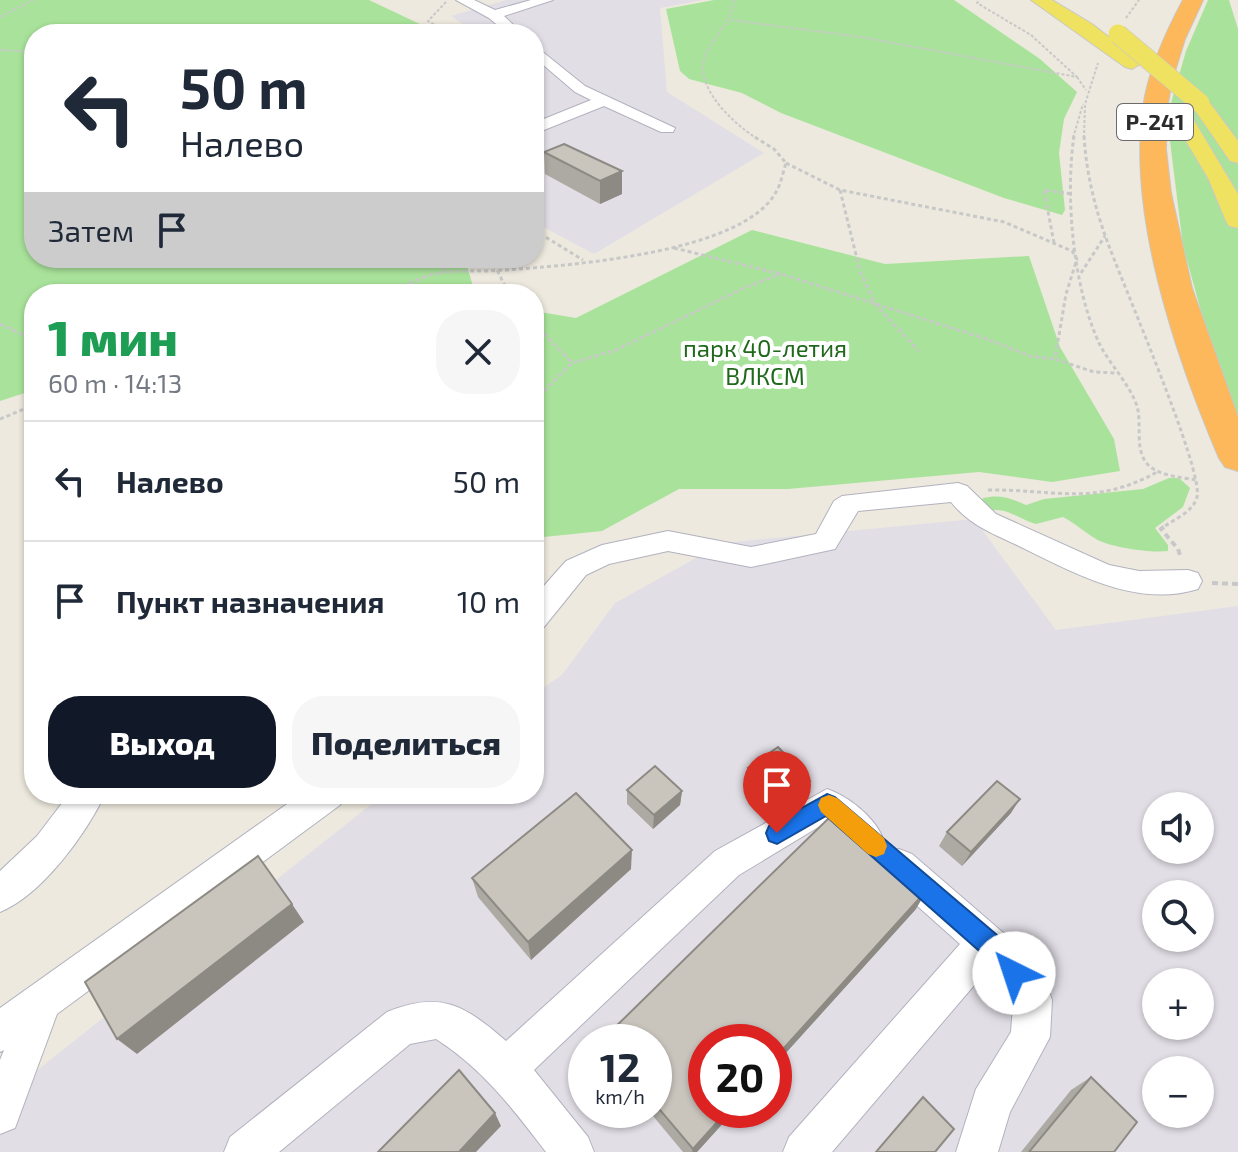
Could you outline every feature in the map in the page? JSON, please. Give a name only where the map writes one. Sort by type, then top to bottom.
[{"type":"highway","name":"Р-241","points":[[1193,0],[1167,60],[1155,109],[1158,184],[1181,306],[1215,405],[1238,458]]},
{"type":"main road","points":[[1040,0],[1086,28],[1193,112],[1238,221]]},
{"type":"main road","points":[[1063,0],[1118,34],[1238,156]]},
{"type":"lane","points":[[463,0],[494,15],[504,24]]},
{"type":"lane","points":[[494,15],[546,0]]},
{"type":"lane","points":[[544,58],[580,89],[667,128]]},
{"type":"lane","points":[[544,125],[605,100]]},
{"type":"lane","points":[[544,605],[576,568],[602,555],[668,541],[751,557],[825,542],[843,508],[851,502],[958,492],[973,513],[985,522],[1110,578],[1157,584],[1188,581]]},
{"type":"lane","points":[[0,894],[28,872],[65,832],[82,804]]},
{"type":"lane","points":[[0,1032],[314,804]]},
{"type":"lane","points":[[506,1068],[727,863],[827,804],[1002,956],[1033,1000],[1030,1037],[991,1104],[977,1152]]},
{"type":"lane","points":[[804,1152],[987,942]]},
{"type":"lane","points":[[0,1113],[43,1000]]},
{"type":"lane","points":[[245,1152],[401,1026],[440,1019],[474,1040],[506,1068],[573,1152]]},
{"type":"path","points":[[0,17],[33,0]]},
{"type":"path","points":[[434,24],[428,21],[448,0]]},
{"type":"path","points":[[734,0],[731,20],[706,53],[702,71],[708,88],[736,125],[774,149],[786,163],[840,190],[1004,222],[1072,251],[1077,259],[1066,294],[1055,359]]},
{"type":"path","points":[[982,1],[977,3],[1009,18],[1054,50],[1086,90]]},
{"type":"path","points":[[731,20],[823,29],[968,59],[1077,77]]},
{"type":"path","points":[[0,50],[24,51]]},
{"type":"path","points":[[1101,56],[1086,90],[1085,101],[1085,140],[1096,204],[1105,236],[1196,480],[1198,498],[1190,512],[1161,529],[1178,549],[1188,581],[1238,584]]},
{"type":"path","points":[[1085,101],[1075,119],[1070,145],[1072,194],[1077,259],[1095,333],[1136,406],[1145,461],[1157,472],[1196,480]]},
{"type":"path","points":[[544,265],[672,247],[724,232],[764,209],[781,187],[786,163]]},
{"type":"path","points":[[840,190],[860,271],[875,304],[919,351]]},
{"type":"path","points":[[1054,243],[1044,190],[1072,194]]},
{"type":"path","points":[[544,235],[568,254],[586,260]]},
{"type":"path","points":[[1081,273],[1105,236]]},
{"type":"path","points":[[672,247],[781,274],[1030,356],[1055,359],[1094,372],[1117,373]]},
{"type":"path","points":[[407,284],[443,270],[516,268]]},
{"type":"path","points":[[499,270],[505,284]]},
{"type":"path","points":[[544,391],[572,363],[616,350],[744,288],[781,274]]},
{"type":"path","points":[[0,324],[24,335]]},
{"type":"path","points":[[544,333],[572,363]]},
{"type":"path","points":[[0,419],[24,409]]},
{"type":"path","points":[[958,492],[1010,489],[1055,495],[1083,493],[1139,483],[1157,472]]},
{"type":"shaded area","points":[[506,0],[703,0],[660,8],[667,92],[764,153],[594,254],[544,227],[544,24],[463,24],[451,16]]},
{"type":"shaded area","points":[[974,519],[1056,630],[1238,606],[1238,1152],[0,1152],[0,1100],[371,804],[544,804],[544,687],[562,675],[615,603],[723,543]]},
{"type":"green space","points":[[0,0],[369,0],[420,24],[24,24],[24,268],[468,268],[472,284],[24,284],[24,393],[0,401]]},
{"type":"green space","points":[[714,0],[954,0],[1040,59],[1077,92],[1064,119],[1059,153],[1065,210],[1062,215],[1004,198],[781,113],[742,93],[689,79],[680,71],[666,9]]},
{"type":"green space","points":[[1208,0],[1229,0],[1238,29],[1238,417],[1209,340],[1183,246],[1167,117],[1186,51]]},
{"type":"green space","name":"парк 40-летия ВЛКСМ","points":[[752,230],[885,264],[1029,256],[1060,347],[1114,439],[1120,471],[1052,482],[979,472],[788,489],[679,489],[602,531],[544,537],[544,313],[576,318]]},
{"type":"green space","points":[[1169,478],[1179,478],[1190,488],[1183,507],[1155,528],[1168,545],[1168,551],[1111,545],[1063,517],[1036,524],[1007,512],[987,511],[981,504],[983,498],[994,496],[1026,505],[1044,499],[1143,489]]},
{"type":"building","points":[[564,144],[622,171],[600,181],[544,152]]},
{"type":"building","points":[[778,747],[810,781],[778,801],[748,768]]},
{"type":"building","points":[[655,766],[682,791],[654,815],[627,790]]},
{"type":"building","points":[[997,781],[1020,799],[971,852],[947,832]]},
{"type":"building","points":[[576,793],[632,850],[528,942],[472,878]]},
{"type":"building","points":[[836,811],[927,890],[792,1039],[792,1024],[688,1024],[688,1128],[712,1128],[693,1149],[672,1124],[672,1024],[618,1024]]},
{"type":"building","points":[[258,856],[292,904],[117,1039],[85,982]]},
{"type":"building","points":[[459,1070],[495,1113],[459,1152],[378,1152]]},
{"type":"building","points":[[1091,1077],[1137,1122],[1114,1152],[1029,1152]]},
{"type":"building","points":[[923,1097],[954,1129],[935,1152],[876,1152]]},
{"type":"slow traffic","points":[[829,805],[876,846]]},
{"type":"route","points":[[777,833],[827,804],[1002,956],[1014,973]]}]
